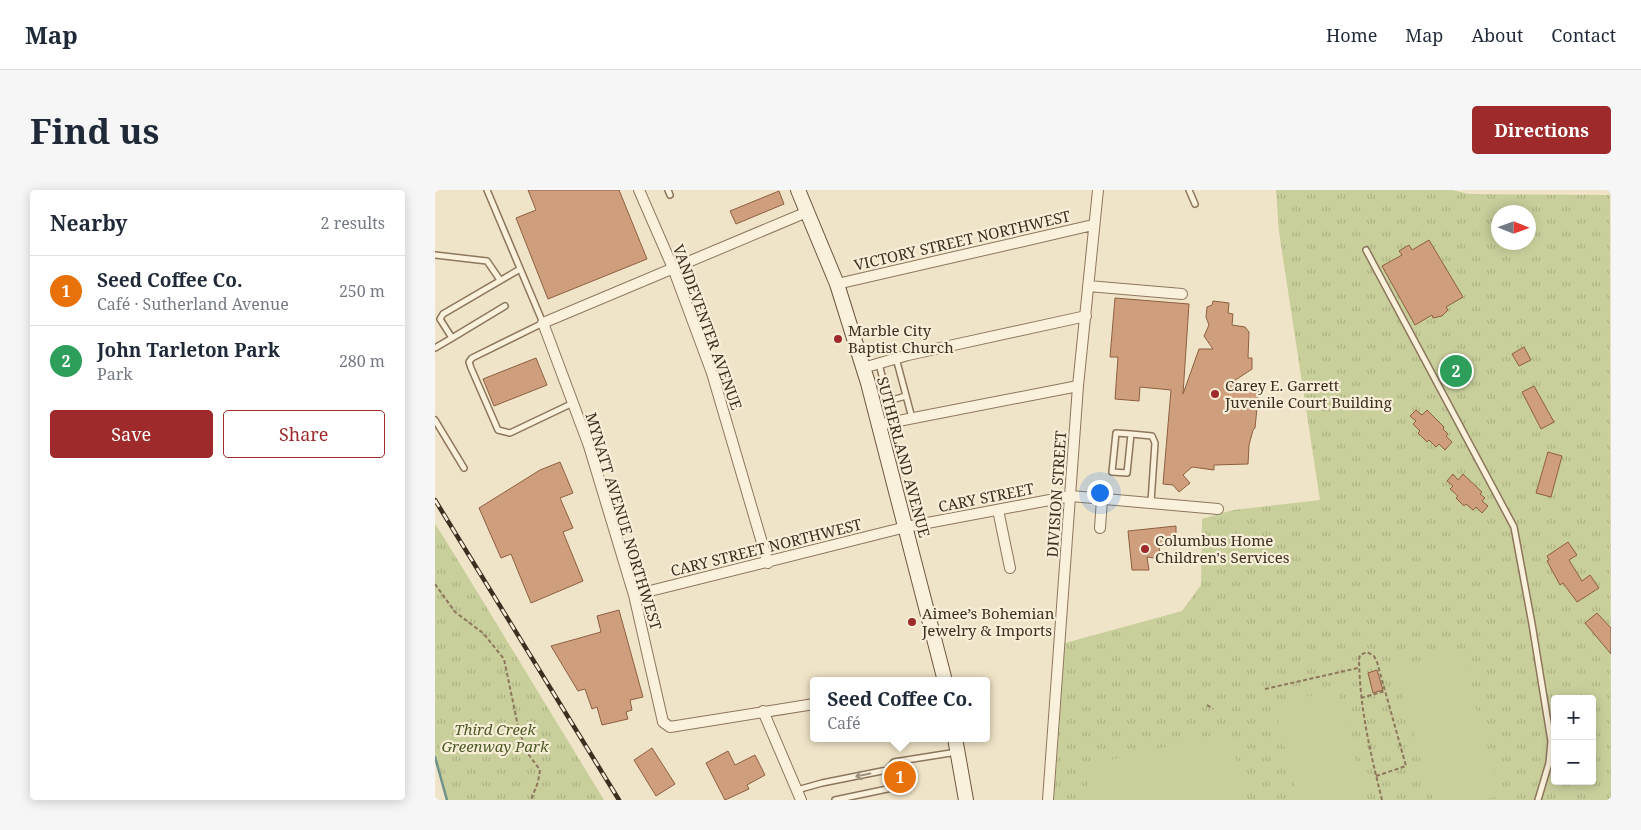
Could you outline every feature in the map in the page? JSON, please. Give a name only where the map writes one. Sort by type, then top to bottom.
[{"type":"street","name":"VANDEVENTER AVENUE","points":[[641,190],[673,268],[712,373],[768,563]]},
{"type":"street","name":"SUTHERLAND AVENUE","points":[[798,190],[837,284],[863,368],[944,677]]},
{"type":"street","name":"DIVISION STREET","points":[[1048,800],[1078,386],[1098,190]]},
{"type":"street","points":[[543,323],[807,212]]},
{"type":"street","name":"VICTORY STREET NORTHWEST","points":[[837,284],[1093,225]]},
{"type":"street","points":[[1089,286],[1182,294]]},
{"type":"street","points":[[863,368],[897,358],[1086,316]]},
{"type":"street","name":"MYNATT AVENUE NORTHWEST","points":[[543,323],[589,446],[633,595],[663,722],[670,727],[763,711]]},
{"type":"street","points":[[878,425],[1078,386]]},
{"type":"street","name":"CARY STREET","points":[[906,527],[1071,496],[1217,509]]},
{"type":"street","points":[[1100,528],[1102,499]]},
{"type":"street","points":[[998,510],[1010,568]]},
{"type":"street","name":"CARY STREET NORTHWEST","points":[[633,595],[768,563],[906,527]]},
{"type":"street","points":[[799,795],[763,711],[810,705]]},
{"type":"street","points":[[956,745],[966,800]]},
{"type":"lane","points":[[487,190],[543,323],[473,358],[469,362],[471,368],[498,430],[504,433],[510,433],[573,403]]},
{"type":"lane","points":[[1189,190],[1195,204]]},
{"type":"lane","points":[[1366,250],[1514,527],[1551,741],[1549,763],[1538,800]]},
{"type":"lane","points":[[435,255],[487,261],[500,280]]},
{"type":"lane","points":[[452,338],[440,319],[441,316],[520,269]]},
{"type":"lane","points":[[435,348],[505,306]]},
{"type":"lane","points":[[897,358],[912,419]]},
{"type":"lane","points":[[879,364],[894,422]]},
{"type":"lane","points":[[888,400],[906,396]]},
{"type":"lane","points":[[435,420],[464,468]]},
{"type":"lane","points":[[1131,434],[1127,474],[1112,472],[1116,432],[1152,436],[1155,443],[1151,502]]},
{"type":"lane","points":[[799,795],[823,782],[887,770],[894,762],[956,745]]},
{"type":"lane","points":[[835,800],[892,788],[887,770]]},
{"type":"path","points":[[435,584],[455,612],[483,632],[504,659],[519,731],[529,755],[540,770],[538,782],[531,800]]},
{"type":"path","points":[[1376,776],[1406,766],[1377,662],[1371,653],[1360,655],[1360,698],[1364,725],[1376,776],[1382,800]]},
{"type":"path","points":[[1265,689],[1359,668]]},
{"type":"path","points":[[1360,698],[1385,691]]},
{"type":"path","points":[[1207,705],[1213,709]]},
{"type":"green space","points":[[1276,190],[1452,190],[1469,194],[1610,195],[1611,800],[1054,800],[1065,643],[1182,611],[1201,585],[1202,519],[1233,510],[1320,500],[1279,232]]},
{"type":"green space","name":"Third Creek Greenway Park","points":[[435,524],[604,800],[447,800],[435,757]]},
{"type":"green space","points":[[1459,651],[1502,795],[1483,800],[1433,800],[1395,669]]},
{"type":"green space","points":[[1337,689],[1365,800],[1298,800],[1274,705]]},
{"type":"green space","points":[[1230,732],[1245,799],[1091,800],[1084,766]]},
{"type":"building","points":[[528,190],[619,190],[647,259],[548,299],[516,218],[536,210]]},
{"type":"building","points":[[779,191],[784,204],[736,224],[730,211]]},
{"type":"building","points":[[1429,240],[1463,297],[1446,307],[1448,310],[1442,316],[1433,318],[1432,315],[1415,325],[1382,266],[1402,255],[1399,251],[1409,245],[1412,250]]},
{"type":"building","name":"Carey E. Garrett Juvenile Court Building","points":[[1115,298],[1189,304],[1183,394],[1199,349],[1213,349],[1204,336],[1209,325],[1206,317],[1207,307],[1212,305],[1213,301],[1229,303],[1228,313],[1233,314],[1232,325],[1245,327],[1249,332],[1248,358],[1252,358],[1252,369],[1228,385],[1259,388],[1255,428],[1249,445],[1248,464],[1214,465],[1214,470],[1192,467],[1183,475],[1190,483],[1179,492],[1173,485],[1163,484],[1171,390],[1140,387],[1139,401],[1115,399],[1118,357],[1110,357]]},
{"type":"building","points":[[1524,347],[1531,360],[1519,366],[1512,354]]},
{"type":"building","points":[[536,358],[547,385],[494,406],[483,379]]},
{"type":"building","points":[[1534,386],[1554,422],[1541,429],[1522,392]]},
{"type":"building","points":[[1416,410],[1422,415],[1427,410],[1444,427],[1443,429],[1448,434],[1446,436],[1452,442],[1445,450],[1439,444],[1436,447],[1429,440],[1427,442],[1418,433],[1420,431],[1413,424],[1416,421],[1410,416]]},
{"type":"building","points":[[1548,452],[1562,456],[1551,497],[1536,493]]},
{"type":"building","points":[[560,462],[573,493],[560,498],[573,528],[563,532],[583,581],[531,603],[511,554],[501,558],[479,508],[540,470]]},
{"type":"building","points":[[1453,474],[1458,480],[1463,474],[1482,492],[1480,494],[1485,498],[1482,501],[1488,506],[1482,513],[1476,507],[1473,510],[1466,504],[1464,506],[1456,498],[1458,496],[1450,489],[1453,486],[1447,481]]},
{"type":"building","name":"Columbus Home Children's Services","points":[[1176,526],[1176,544],[1160,545],[1159,553],[1154,558],[1147,557],[1149,570],[1132,570],[1128,531]]},
{"type":"building","points":[[1568,542],[1577,555],[1569,560],[1582,581],[1590,575],[1599,588],[1577,602],[1563,583],[1560,585],[1547,561],[1549,560],[1547,556]]},
{"type":"building","points":[[619,610],[643,697],[630,700],[632,710],[626,712],[628,719],[602,725],[597,707],[592,709],[585,689],[578,691],[551,646],[601,632],[597,616]]},
{"type":"building","points":[[1597,613],[1611,628],[1611,654],[1585,623]]},
{"type":"building","points":[[1377,670],[1383,690],[1373,693],[1368,673]]},
{"type":"building","points":[[652,748],[675,784],[656,796],[634,760]]},
{"type":"building","points":[[728,751],[735,765],[755,755],[765,775],[747,785],[749,789],[725,800],[706,763]]},
{"type":"waterway","points":[[435,757],[447,800]]},
{"type":"railway","points":[[435,500],[619,800]]},
{"type":"place","name":"Marble City Baptist Church","points":[[838,339]]},
{"type":"place","name":"John Tarleton Park","points":[[1456,371]]},
{"type":"place","name":"Carey E. Garrett Juvenile Court Building","points":[[1215,394]]},
{"type":"place","name":"Columbus Home Children's Services","points":[[1145,549]]},
{"type":"place","name":"Aimee’s Bohemian Jewelry & Imports","points":[[912,622]]},
{"type":"place","name":"Seed Coffee Co.","points":[[900,777]]}]
